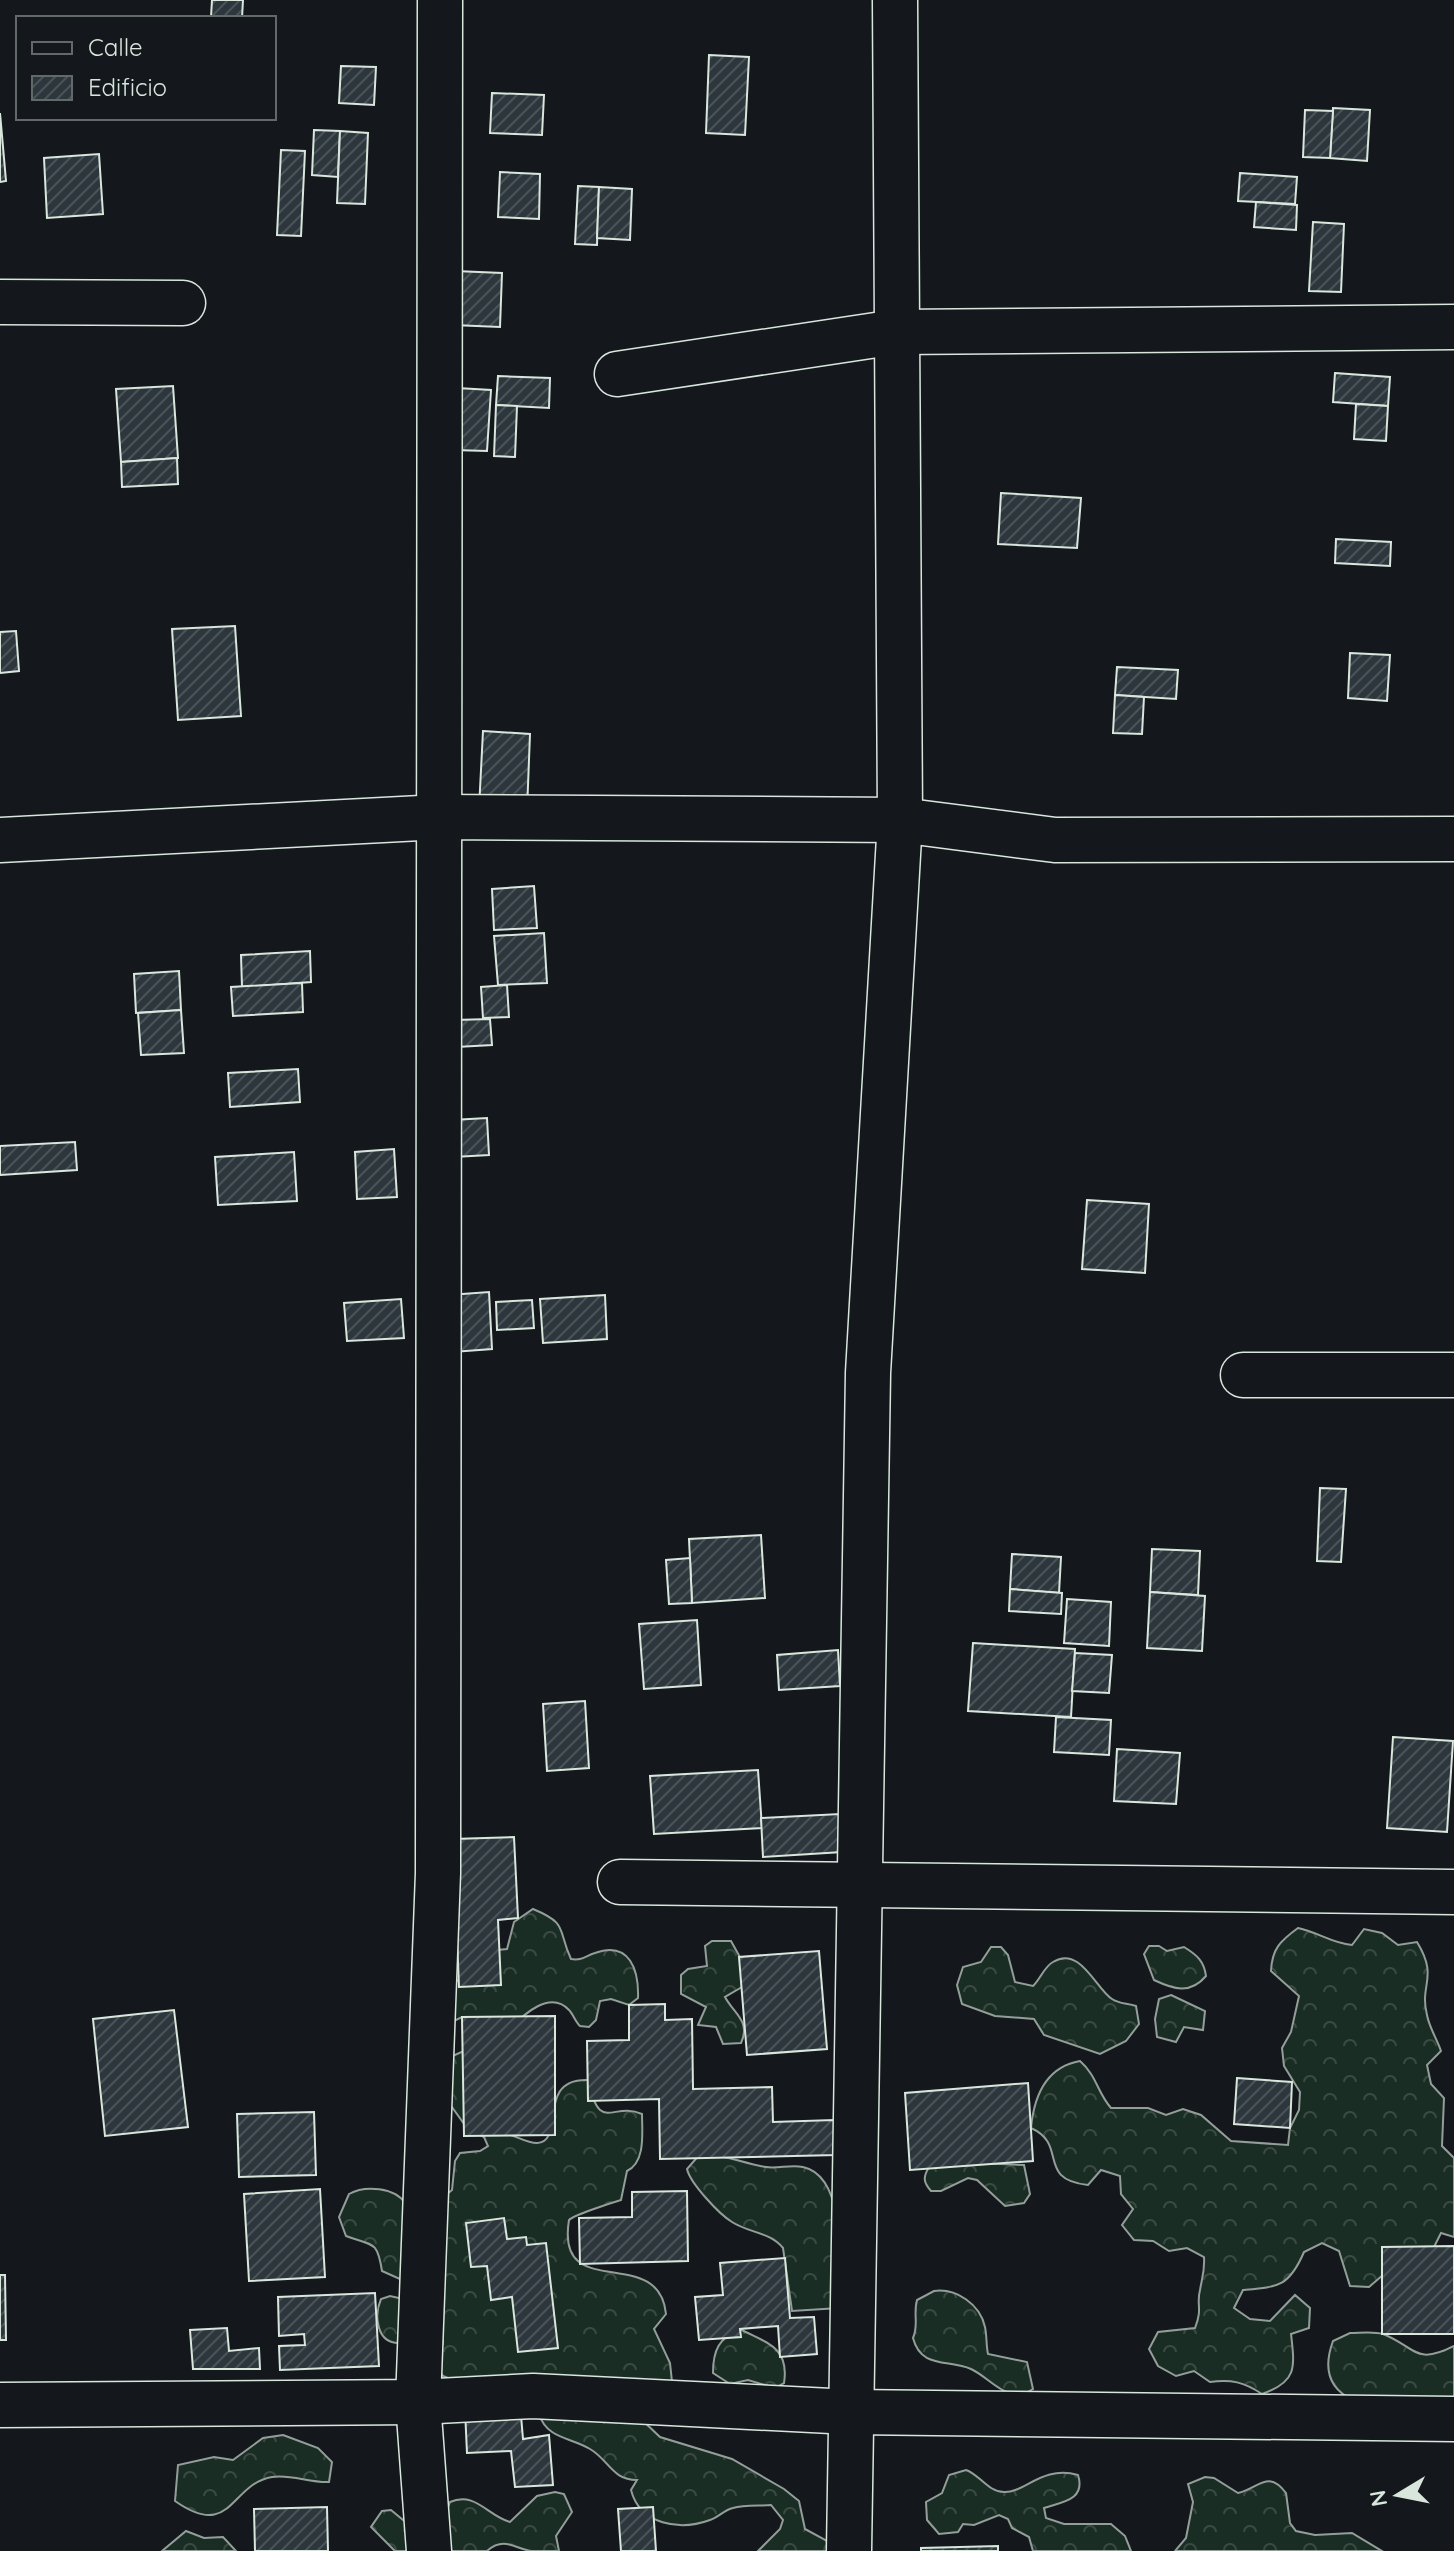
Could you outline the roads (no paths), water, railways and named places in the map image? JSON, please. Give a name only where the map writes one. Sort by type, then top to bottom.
[{"type":"street","points":[[429,2551],[418,2402],[438,1873],[440,0]]},
{"type":"street","points":[[849,2551],[868,1373],[900,820],[895,0]]},
{"type":"street","points":[[0,302],[183,303]]},
{"type":"street","points":[[617,374],[896,332],[1454,327]]},
{"type":"street","points":[[0,840],[440,817],[900,820],[1055,840],[1454,839]]},
{"type":"street","points":[[1243,1375],[1454,1375]]},
{"type":"street","points":[[620,1882],[1454,1892]]},
{"type":"street","points":[[0,2405],[418,2402],[533,2396],[851,2412],[1454,2419]]}]
